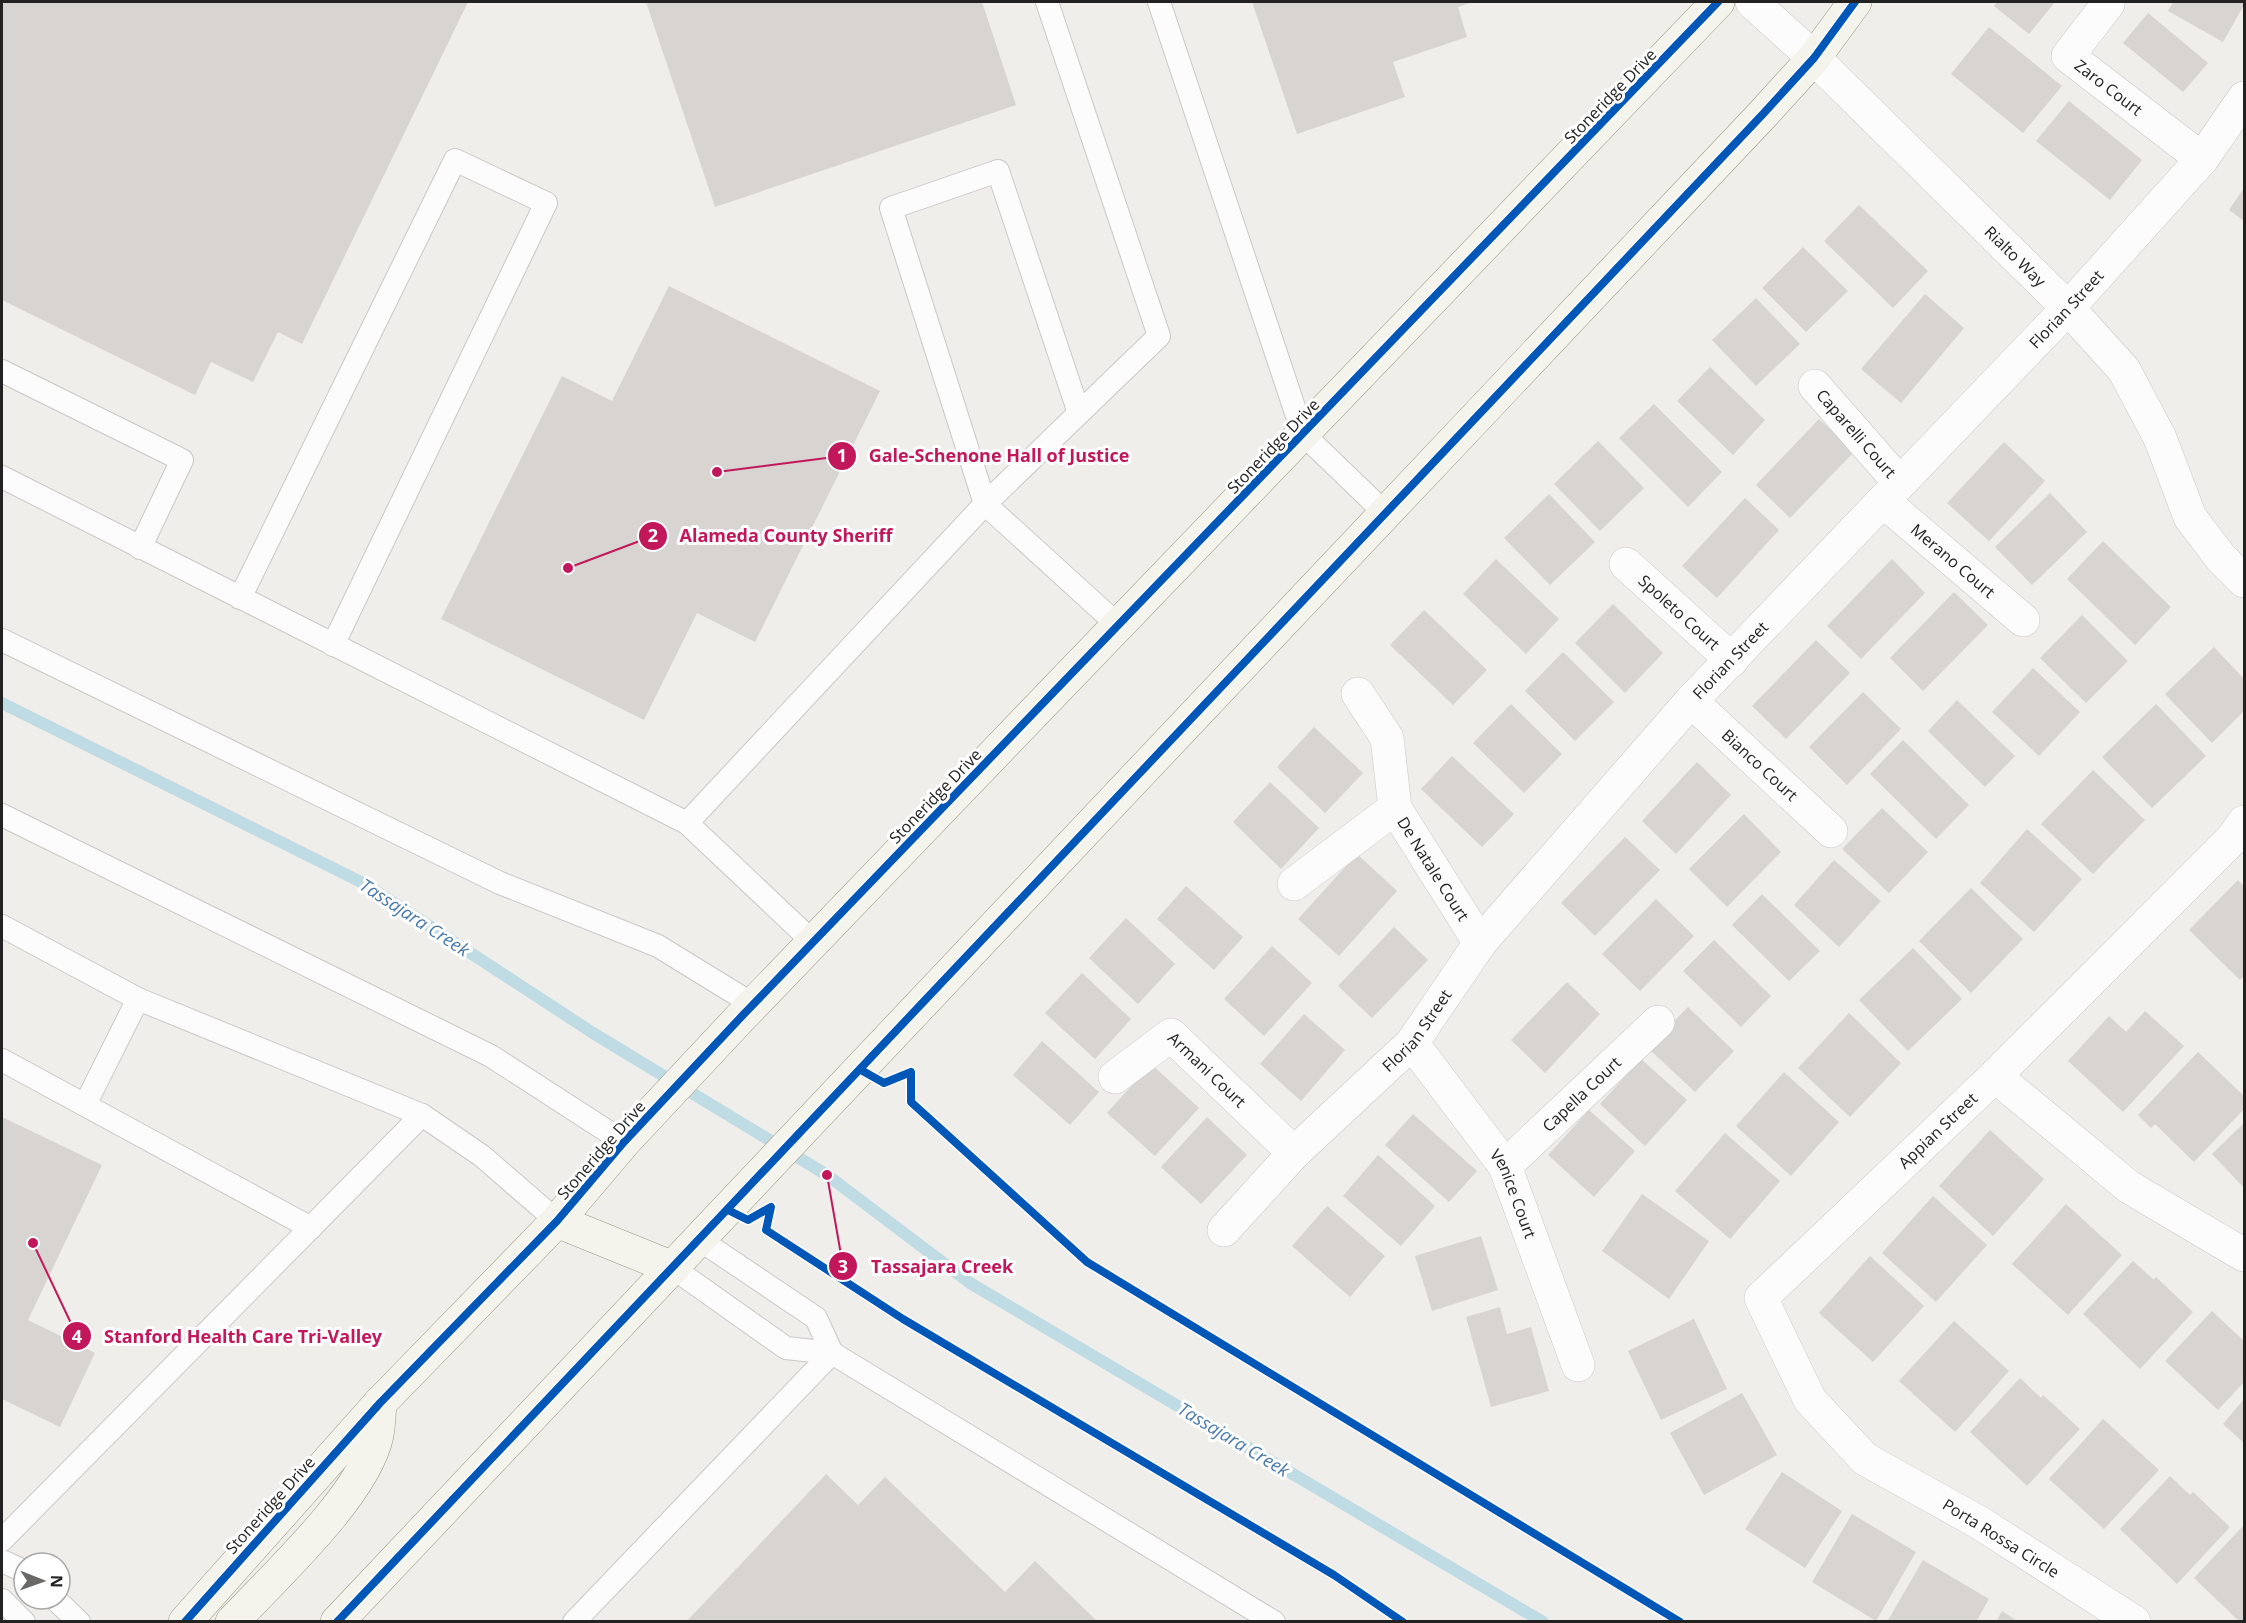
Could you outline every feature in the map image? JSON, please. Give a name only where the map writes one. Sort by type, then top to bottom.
[{"type":"main road","name":"Stoneridge Drive","points":[[185,1622],[380,1403],[557,1221],[627,1139],[748,1010],[1718,2]]},
{"type":"main road","points":[[337,1622],[849,1083],[1814,58],[1854,2]]},
{"type":"main road","points":[[557,1221],[673,1268]]},
{"type":"main road","points":[[232,1622],[339,1507],[367,1460],[377,1436],[380,1403]]},
{"type":"street","name":"Rialto Way","points":[[1752,2],[1814,58],[2068,308],[2124,370],[2160,438],[2190,517],[2221,558],[2244,581]]},
{"type":"street","name":"Zaro Court","points":[[2108,4],[2068,56],[2202,159]]},
{"type":"street","name":"Florian Street","points":[[1224,1230],[1294,1153],[1412,1043],[1480,943],[1691,701],[2068,308],[2202,159],[2244,98]]},
{"type":"street","name":"Caparelli Court","points":[[1815,386],[1891,492]]},
{"type":"street","name":"Merano Court","points":[[1891,492],[2023,620]]},
{"type":"street","name":"Spoleto Court","points":[[1626,564],[1732,660]]},
{"type":"street","name":"De Natale Court","points":[[1358,694],[1387,738],[1395,808],[1480,943]]},
{"type":"street","name":"Bianco Court","points":[[1691,701],[1831,831]]},
{"type":"street","points":[[1294,884],[1395,808]]},
{"type":"street","name":"Appian Street","points":[[1865,1459],[1810,1400],[1761,1298],[1995,1076],[2240,837]]},
{"type":"street","name":"Capella Court","points":[[1504,1166],[1658,1022]]},
{"type":"street","name":"Armani Court","points":[[1115,1077],[1172,1035],[1294,1153]]},
{"type":"street","name":"Venice Court","points":[[1412,1043],[1504,1166],[1578,1365]]},
{"type":"street","points":[[1995,1076],[2129,1187],[2244,1255]]},
{"type":"street","name":"Porta Rossa Circle","points":[[1865,1459],[1980,1523],[2134,1622]]},
{"type":"lane","points":[[687,824],[985,504],[1159,336],[1047,2]]},
{"type":"lane","points":[[1159,2],[1304,434],[1386,514]]},
{"type":"lane","points":[[240,598],[455,160],[546,203],[333,645]]},
{"type":"lane","points":[[1079,414],[998,171],[891,208],[985,504],[1119,626]]},
{"type":"lane","points":[[2,371],[182,460],[140,548]]},
{"type":"lane","points":[[2,477],[687,824],[813,942]]},
{"type":"lane","points":[[2,640],[500,883],[658,946],[748,1010]]},
{"type":"lane","points":[[2,814],[491,1056],[627,1139]]},
{"type":"lane","points":[[2,926],[138,999],[422,1115],[482,1156],[557,1221]]},
{"type":"lane","points":[[85,1105],[138,999]]},
{"type":"lane","points":[[2,1060],[311,1228]]},
{"type":"lane","points":[[2,1540],[422,1115]]},
{"type":"lane","points":[[700,1240],[816,1318],[832,1353]]},
{"type":"lane","points":[[673,1268],[786,1348],[832,1353],[1274,1622]]},
{"type":"lane","points":[[574,1622],[832,1353]]},
{"type":"lane","points":[[2,1600],[24,1622]]},
{"type":"lane","points":[[68,1611],[79,1622]]},
{"type":"building","points":[[2,2],[468,2],[302,344],[278,332],[253,382],[211,362],[195,395],[2,300]]},
{"type":"building","points":[[646,2],[982,2],[1016,105],[715,207]]},
{"type":"building","points":[[1252,2],[1473,2],[1458,7],[1467,37],[1393,62],[1405,97],[1297,134]]},
{"type":"building","points":[[1997,2],[2055,2],[2029,34],[1994,6]]},
{"type":"building","points":[[2173,2],[2244,2],[2244,5],[2223,42],[2168,11]]},
{"type":"building","points":[[2148,13],[2208,63],[2183,92],[2123,43]]},
{"type":"building","points":[[1989,27],[2062,86],[2023,133],[1951,74]]},
{"type":"building","points":[[2069,101],[2142,160],[2110,200],[2036,141]]},
{"type":"building","points":[[2244,188],[2244,221],[2229,210]]},
{"type":"building","points":[[1859,205],[1928,271],[1893,308],[1824,241]]},
{"type":"building","points":[[1803,247],[1848,291],[1806,332],[1762,288]]},
{"type":"building","points":[[669,286],[880,391],[755,642],[697,613],[644,720],[441,619],[562,376],[612,401]]},
{"type":"building","points":[[1925,294],[1964,328],[1901,403],[1861,369]]},
{"type":"building","points":[[1756,298],[1800,344],[1756,386],[1712,340]]},
{"type":"building","points":[[1710,367],[1765,420],[1733,455],[1677,401]]},
{"type":"building","points":[[1654,404],[1722,472],[1688,507],[1619,438]]},
{"type":"building","points":[[1819,419],[1854,452],[1790,518],[1756,485]]},
{"type":"building","points":[[1598,441],[1644,488],[1600,531],[1554,484]]},
{"type":"building","points":[[2004,442],[2045,481],[1989,541],[1947,503]]},
{"type":"building","points":[[2050,493],[2087,532],[2032,585],[1995,547]]},
{"type":"building","points":[[1549,494],[1595,542],[1550,585],[1504,538]]},
{"type":"building","points":[[1745,498],[1779,530],[1717,598],[1682,566]]},
{"type":"building","points":[[2103,541],[2171,607],[2135,645],[2067,579]]},
{"type":"building","points":[[1496,559],[1559,619],[1526,654],[1463,594]]},
{"type":"building","points":[[1892,559],[1925,593],[1861,659],[1827,626]]},
{"type":"building","points":[[1954,592],[1988,625],[1923,691],[1890,658]]},
{"type":"building","points":[[1613,604],[1663,653],[1625,693],[1575,643]]},
{"type":"building","points":[[1424,610],[1487,670],[1453,705],[1390,645]]},
{"type":"building","points":[[2082,615],[2128,661],[2086,703],[2040,658]]},
{"type":"building","points":[[1816,640],[1850,673],[1786,739],[1752,706]]},
{"type":"building","points":[[2214,647],[2244,679],[2244,711],[2212,743],[2165,694]]},
{"type":"building","points":[[1563,652],[1614,702],[1575,741],[1525,691]]},
{"type":"building","points":[[2033,668],[2080,712],[2039,756],[1992,712]]},
{"type":"building","points":[[1863,692],[1901,729],[1847,785],[1809,747]]},
{"type":"building","points":[[1957,700],[2015,756],[1985,787],[1928,731]]},
{"type":"building","points":[[1511,704],[1562,754],[1524,793],[1473,743]]},
{"type":"building","points":[[2156,704],[2206,756],[2152,808],[2102,757]]},
{"type":"building","points":[[1314,727],[1363,773],[1325,813],[1277,767]]},
{"type":"building","points":[[1903,740],[1969,805],[1936,839],[1870,774]]},
{"type":"building","points":[[1452,756],[1514,814],[1482,847],[1421,789]]},
{"type":"building","points":[[1697,762],[1731,795],[1676,854],[1642,821]]},
{"type":"building","points":[[2093,770],[2145,820],[2093,874],[2041,824]]},
{"type":"building","points":[[1270,782],[1319,828],[1281,869],[1233,822]]},
{"type":"building","points":[[1882,808],[1928,852],[1889,893],[1842,849]]},
{"type":"building","points":[[1744,814],[1781,852],[1727,907],[1689,869]]},
{"type":"building","points":[[2027,829],[2082,879],[2034,932],[1980,883]]},
{"type":"building","points":[[1625,837],[1660,870],[1595,936],[1561,903]]},
{"type":"building","points":[[1357,854],[1397,891],[1339,956],[1298,919]]},
{"type":"building","points":[[1834,860],[1881,901],[1839,947],[1794,905]]},
{"type":"building","points":[[2238,880],[2244,886],[2244,976],[2240,980],[2189,930]]},
{"type":"building","points":[[1186,886],[1243,937],[1214,970],[1157,919]]},
{"type":"building","points":[[1971,888],[2023,939],[1971,993],[1919,941]]},
{"type":"building","points":[[1762,894],[1820,951],[1789,981],[1732,925]]},
{"type":"building","points":[[1656,899],[1694,936],[1640,991],[1602,954]]},
{"type":"building","points":[[1126,918],[1175,964],[1138,1004],[1089,958]]},
{"type":"building","points":[[1394,927],[1428,960],[1372,1018],[1338,986]]},
{"type":"building","points":[[1714,940],[1771,996],[1741,1027],[1683,971]]},
{"type":"building","points":[[1272,946],[1312,983],[1264,1036],[1224,999]]},
{"type":"building","points":[[1913,948],[1962,999],[1908,1051],[1859,1000]]},
{"type":"building","points":[[1082,973],[1131,1019],[1095,1059],[1045,1013]]},
{"type":"building","points":[[1567,982],[1600,1014],[1545,1073],[1511,1040]]},
{"type":"building","points":[[1688,1007],[1734,1051],[1695,1092],[1648,1048]]},
{"type":"building","points":[[2145,1011],[2184,1046],[2123,1112],[2068,1061],[2109,1016],[2126,1032]]},
{"type":"building","points":[[1849,1013],[1901,1063],[1850,1117],[1798,1068]]},
{"type":"building","points":[[1304,1014],[1345,1050],[1301,1101],[1260,1064]]},
{"type":"building","points":[[1042,1041],[1099,1092],[1070,1125],[1013,1075]]},
{"type":"building","points":[[2198,1052],[2244,1096],[2244,1109],[2194,1162],[2155,1124],[2151,1128],[2138,1115]]},
{"type":"building","points":[[1641,1059],[1687,1100],[1645,1146],[1600,1104]]},
{"type":"building","points":[[1151,1064],[1199,1108],[1155,1156],[1107,1113]]},
{"type":"building","points":[[1784,1072],[1839,1122],[1791,1176],[1736,1126]]},
{"type":"building","points":[[1589,1110],[1635,1151],[1594,1197],[1548,1155]]},
{"type":"building","points":[[1413,1114],[1477,1171],[1449,1202],[1385,1145]]},
{"type":"building","points":[[2,1117],[102,1165],[28,1320],[95,1353],[60,1427],[2,1399]]},
{"type":"building","points":[[1207,1117],[1247,1155],[1201,1204],[1161,1167]]},
{"type":"building","points":[[2244,1123],[2244,1188],[2212,1154]]},
{"type":"building","points":[[1990,1130],[2044,1179],[1993,1236],[1939,1186]]},
{"type":"building","points":[[1725,1133],[1780,1181],[1730,1239],[1675,1191]]},
{"type":"building","points":[[1378,1155],[1435,1206],[1401,1246],[1343,1196]]},
{"type":"building","points":[[1642,1194],[1709,1241],[1669,1299],[1602,1251]]},
{"type":"building","points":[[1933,1196],[1987,1245],[1936,1302],[1882,1253]]},
{"type":"building","points":[[2066,1204],[2122,1255],[2068,1315],[2012,1264]]},
{"type":"building","points":[[1327,1206],[1385,1256],[1350,1297],[1292,1246]]},
{"type":"building","points":[[1481,1236],[1498,1290],[1432,1311],[1415,1256]]},
{"type":"building","points":[[1870,1256],[1924,1306],[1873,1362],[1819,1313]]},
{"type":"building","points":[[2133,1261],[2154,1280],[2156,1277],[2193,1312],[2140,1369],[2083,1314]]},
{"type":"building","points":[[1500,1307],[1507,1334],[1531,1327],[1549,1391],[1491,1407],[1466,1317]]},
{"type":"building","points":[[2212,1311],[2244,1341],[2244,1382],[2218,1410],[2165,1361]]},
{"type":"building","points":[[1694,1319],[1727,1389],[1661,1420],[1628,1351]]},
{"type":"building","points":[[1954,1321],[2009,1371],[1955,1432],[1899,1381]]},
{"type":"building","points":[[2020,1378],[2041,1398],[2043,1395],[2080,1429],[2027,1486],[1970,1432]]},
{"type":"building","points":[[1742,1393],[1777,1455],[1704,1495],[1670,1433]]},
{"type":"building","points":[[2244,1399],[2244,1443],[2223,1424]]},
{"type":"building","points":[[2103,1419],[2159,1470],[2104,1529],[2049,1479]]},
{"type":"building","points":[[1782,1472],[1842,1511],[1805,1568],[1745,1529]]},
{"type":"building","points":[[826,1474],[858,1505],[885,1477],[1005,1592],[1035,1561],[1098,1622],[686,1622]]},
{"type":"building","points":[[2170,1476],[2190,1495],[2193,1492],[2230,1527],[2177,1584],[2120,1529]]},
{"type":"building","points":[[1852,1514],[1916,1552],[1876,1621],[1812,1582]]},
{"type":"building","points":[[2243,1526],[2244,1622],[2240,1622],[2194,1578]]},
{"type":"building","points":[[1923,1560],[1989,1599],[1976,1622],[1887,1622]]},
{"type":"building","points":[[2002,1611],[2019,1622],[1996,1622]]},
{"type":"waterway","name":"Tassajara Creek","points":[[2,703],[365,884],[593,1033],[827,1175],[970,1283],[1543,1622]]},
{"type":"cycle path","points":[[185,1622],[380,1403],[557,1221],[624,1142],[742,1016],[1718,2]]},
{"type":"cycle path","points":[[337,1622],[1763,114],[1814,58],[1855,2]]},
{"type":"cycle path","points":[[861,1070],[884,1083],[911,1072],[911,1102],[1087,1262],[1680,1622]]},
{"type":"cycle path","points":[[728,1210],[748,1220],[771,1207],[766,1230],[903,1319],[1334,1575],[1403,1622]]},
{"type":"place","name":"Gale-Schenone Hall of Justice","points":[[717,472]]},
{"type":"place","name":"Alameda County Sheriff","points":[[568,568]]},
{"type":"place","name":"Tassajara Creek","points":[[827,1175]]},
{"type":"place","name":"Stanford Health Care Tri-Valley","points":[[33,1243]]}]
